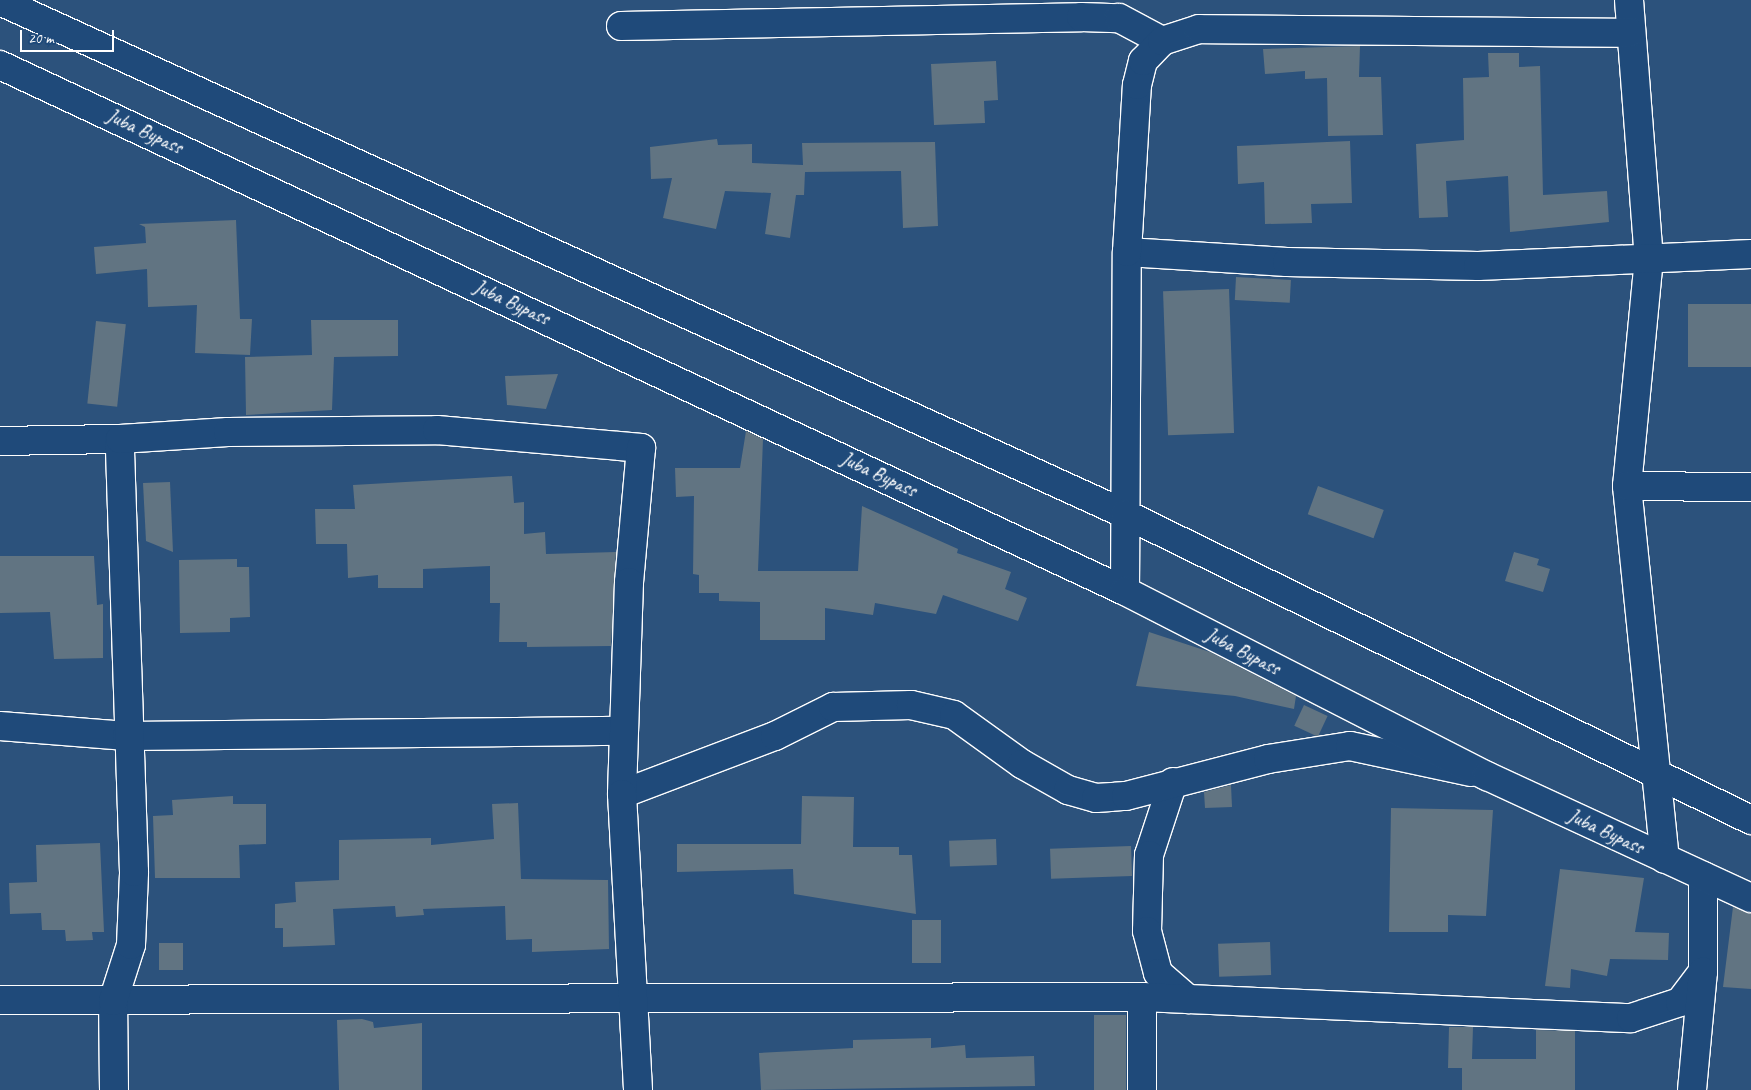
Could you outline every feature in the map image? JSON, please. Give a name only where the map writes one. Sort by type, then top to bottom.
[{"type":"street","points":[[1629,0],[1630,33],[1649,258],[1627,486],[1665,859]]},
{"type":"street","points":[[0,1],[1125,514],[1657,778],[1751,820]]},
{"type":"street","points":[[620,26],[1081,17],[1119,18],[1132,12],[1162,41]]},
{"type":"street","points":[[1125,591],[1127,252],[1137,85],[1143,61],[1162,41],[1199,29],[1630,33]]},
{"type":"street","name":"Juba Bypass","points":[[0,65],[1125,591],[1487,776],[1751,898]]},
{"type":"street","points":[[1127,252],[1287,262],[1478,266],[1751,254]]},
{"type":"street","points":[[0,441],[120,439],[228,432],[438,430],[641,448],[623,731],[622,794],[636,997],[638,1090]]},
{"type":"street","points":[[114,1090],[113,1001],[131,945],[134,872],[127,736],[120,439]]},
{"type":"street","points":[[1627,486],[1751,487]]},
{"type":"street","points":[[622,794],[775,736],[834,708],[911,705],[954,715],[1022,764],[1068,790],[1096,798],[1126,796],[1173,782],[1268,759],[1350,746],[1487,776]]},
{"type":"street","points":[[0,726],[127,736],[623,731]]},
{"type":"street","points":[[1173,782],[1149,855],[1147,931],[1158,973],[1188,999]]},
{"type":"street","points":[[1692,1090],[1703,972],[1703,876]]},
{"type":"street","points":[[0,1000],[113,1001],[636,997],[1142,998],[1631,1018],[1680,1002],[1703,972]]},
{"type":"street","points":[[1142,998],[1142,1090]]},
{"type":"building","points":[[1360,46],[1359,77],[1381,77],[1383,135],[1328,136],[1327,78],[1305,79],[1305,71],[1265,74],[1263,49]]},
{"type":"building","points":[[1488,53],[1519,53],[1519,67],[1540,66],[1543,195],[1607,191],[1609,222],[1510,232],[1508,176],[1446,181],[1448,217],[1419,218],[1416,144],[1464,140],[1463,78],[1489,77]]},
{"type":"building","points":[[996,61],[998,100],[984,101],[985,123],[934,125],[931,64]]},
{"type":"building","points":[[717,139],[718,145],[752,144],[752,163],[803,165],[802,143],[935,142],[938,226],[903,228],[901,171],[805,172],[804,195],[796,195],[790,238],[765,234],[771,193],[725,191],[716,229],[663,218],[672,178],[651,179],[650,147]]},
{"type":"building","points":[[1350,141],[1352,203],[1311,204],[1312,223],[1265,224],[1264,182],[1238,184],[1237,146]]},
{"type":"building","points":[[236,220],[240,319],[252,319],[250,355],[195,353],[197,305],[148,307],[147,269],[96,274],[94,247],[146,243],[145,227],[139,224]]},
{"type":"building","points":[[1236,277],[1291,280],[1290,303],[1235,300]]},
{"type":"building","points":[[1229,289],[1234,433],[1168,435],[1163,291]]},
{"type":"building","points":[[1688,304],[1751,304],[1751,367],[1688,367]]},
{"type":"building","points":[[311,320],[398,320],[398,356],[334,357],[332,410],[246,415],[245,357],[312,355]]},
{"type":"building","points":[[96,321],[126,324],[117,407],[87,404]]},
{"type":"building","points":[[558,374],[546,409],[507,405],[505,376]]},
{"type":"building","points":[[746,431],[763,439],[758,571],[858,571],[862,506],[958,549],[957,553],[1011,572],[1005,589],[1027,598],[1018,621],[943,595],[936,614],[875,603],[873,615],[825,608],[825,640],[760,640],[760,602],[719,601],[719,593],[699,593],[699,575],[693,574],[694,496],[676,497],[675,468],[740,468]]},
{"type":"building","points":[[512,476],[514,503],[524,502],[524,534],[545,532],[546,554],[616,552],[611,646],[527,647],[527,642],[499,642],[500,603],[490,603],[490,566],[423,569],[423,588],[378,588],[378,575],[348,578],[347,544],[316,544],[315,509],[355,509],[353,485]]},
{"type":"building","points":[[170,482],[173,552],[146,541],[143,483]]},
{"type":"building","points":[[1318,486],[1384,510],[1374,538],[1308,514]]},
{"type":"building","points":[[1514,552],[1539,559],[1537,565],[1550,569],[1543,592],[1505,581]]},
{"type":"building","points":[[0,556],[94,556],[97,605],[103,604],[103,658],[54,659],[50,612],[0,613]]},
{"type":"building","points":[[237,559],[237,567],[249,567],[250,617],[230,618],[230,632],[180,633],[179,560]]},
{"type":"building","points":[[1149,632],[1210,652],[1296,696],[1294,709],[1235,696],[1136,686]]},
{"type":"building","points":[[1304,705],[1328,716],[1318,737],[1294,726]]},
{"type":"building","points":[[1231,785],[1232,807],[1205,808],[1204,792]]},
{"type":"building","points":[[233,796],[233,804],[266,804],[266,844],[239,845],[240,878],[155,878],[153,816],[173,815],[172,800]]},
{"type":"building","points":[[802,796],[854,797],[853,847],[899,847],[899,855],[912,855],[916,914],[794,894],[793,869],[677,872],[677,844],[801,844]]},
{"type":"building","points":[[518,803],[521,879],[608,880],[609,949],[532,952],[532,939],[506,940],[505,906],[423,909],[424,915],[396,917],[395,906],[333,909],[335,945],[283,947],[283,928],[275,928],[275,904],[296,902],[295,882],[339,880],[339,840],[431,838],[431,845],[494,839],[492,804]]},
{"type":"building","points":[[1391,808],[1493,810],[1486,916],[1448,915],[1448,932],[1389,932]]},
{"type":"building","points":[[996,839],[997,865],[950,867],[949,841]]},
{"type":"building","points":[[100,843],[104,932],[92,932],[93,940],[66,941],[65,930],[42,930],[41,913],[10,914],[9,883],[37,882],[36,845]]},
{"type":"building","points":[[1131,846],[1132,876],[1051,879],[1050,849]]},
{"type":"building","points":[[1560,869],[1644,878],[1635,932],[1669,933],[1668,960],[1610,959],[1607,976],[1571,969],[1570,988],[1545,986]]},
{"type":"building","points":[[1733,907],[1751,913],[1751,989],[1723,987]]},
{"type":"building","points":[[912,920],[941,920],[941,963],[912,963]]},
{"type":"building","points":[[1270,942],[1271,975],[1219,977],[1218,944]]},
{"type":"building","points":[[159,943],[183,943],[183,970],[159,970]]},
{"type":"building","points":[[1094,1015],[1126,1015],[1126,1090],[1094,1090]]},
{"type":"building","points":[[362,1019],[373,1022],[374,1028],[422,1023],[422,1090],[339,1090],[337,1020]]},
{"type":"building","points":[[1449,1027],[1473,1027],[1472,1059],[1536,1059],[1536,1030],[1575,1031],[1575,1090],[1462,1090],[1462,1068],[1448,1068]]},
{"type":"building","points":[[931,1038],[931,1048],[965,1045],[966,1058],[1034,1056],[1035,1086],[761,1090],[759,1053],[853,1048],[853,1040]]}]
